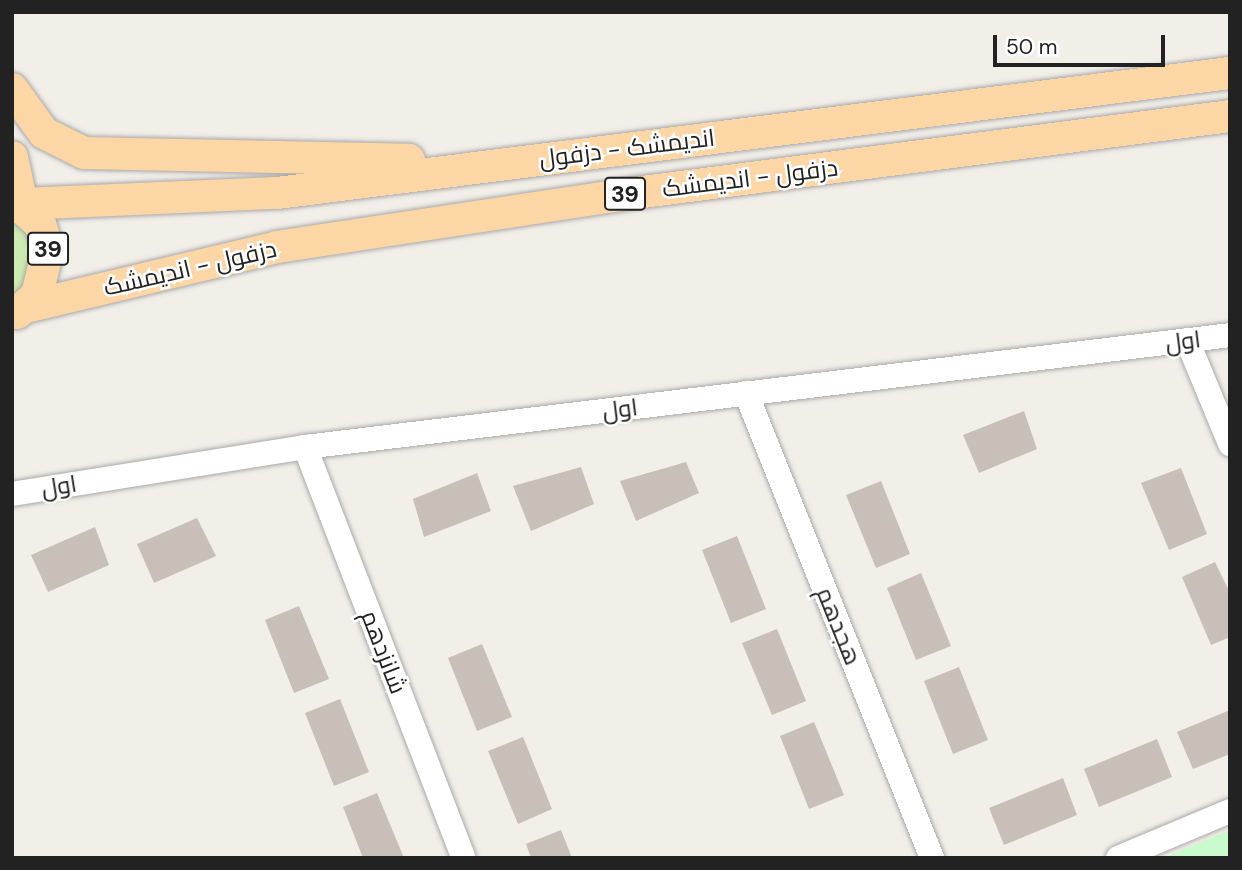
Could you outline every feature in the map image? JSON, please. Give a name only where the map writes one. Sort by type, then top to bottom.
[{"type":"main road","name":"اندیمشک - دزفول","points":[[17,202],[277,193],[1230,73]]},
{"type":"main road","points":[[12,89],[44,132],[84,153],[508,163]]},
{"type":"main road","name":"دزفول - اندیمشک","points":[[19,312],[277,247],[648,191],[1230,116]]},
{"type":"main road","points":[[12,157],[17,202]]},
{"type":"main road","name":"39","points":[[17,202],[40,224],[48,249],[44,278],[19,312]]},
{"type":"street","name":"اول","points":[[12,494],[305,447],[1230,335]]},
{"type":"street","points":[[1188,340],[1230,444]]},
{"type":"street","name":"هجدهم","points":[[746,393],[932,858]]},
{"type":"street","name":"شانزدهم","points":[[305,447],[464,858]]},
{"type":"street","points":[[1118,858],[1230,811]]},
{"type":"green space","points":[[12,216],[27,232],[32,250],[24,286],[12,298]]},
{"type":"green space","points":[[1230,830],[1230,858],[1163,858]]},
{"type":"building","points":[[1024,411],[1037,449],[979,473],[963,435]]},
{"type":"building","points":[[686,462],[699,493],[636,521],[620,481]]},
{"type":"building","points":[[581,467],[594,504],[531,531],[513,486]]},
{"type":"building","points":[[1181,468],[1207,534],[1169,550],[1141,483]]},
{"type":"building","points":[[477,473],[491,511],[424,537],[413,499]]},
{"type":"building","points":[[881,481],[910,554],[876,568],[846,495]]},
{"type":"building","points":[[197,518],[216,556],[154,583],[137,544]]},
{"type":"building","points":[[95,527],[109,565],[48,592],[31,555]]},
{"type":"building","points":[[737,536],[766,609],[731,623],[702,550]]},
{"type":"building","points":[[1215,562],[1230,593],[1230,637],[1211,645],[1182,577]]},
{"type":"building","points":[[921,573],[951,646],[916,660],[887,588]]},
{"type":"building","points":[[299,606],[329,679],[294,693],[265,620]]},
{"type":"building","points":[[777,629],[806,701],[772,715],[742,643]]},
{"type":"building","points":[[482,644],[512,717],[477,731],[448,658]]},
{"type":"building","points":[[959,667],[988,740],[953,754],[924,681]]},
{"type":"building","points":[[340,699],[369,772],[334,786],[305,713]]},
{"type":"building","points":[[1230,710],[1230,754],[1193,769],[1177,732]]},
{"type":"building","points":[[814,722],[844,795],[809,809],[780,736]]},
{"type":"building","points":[[523,737],[552,809],[518,824],[488,751]]},
{"type":"building","points":[[1157,739],[1172,777],[1099,807],[1084,769]]},
{"type":"building","points":[[1063,778],[1077,815],[1004,845],[989,808]]},
{"type":"building","points":[[377,793],[404,858],[363,858],[343,807]]},
{"type":"building","points":[[561,830],[572,858],[531,858],[526,844]]}]
